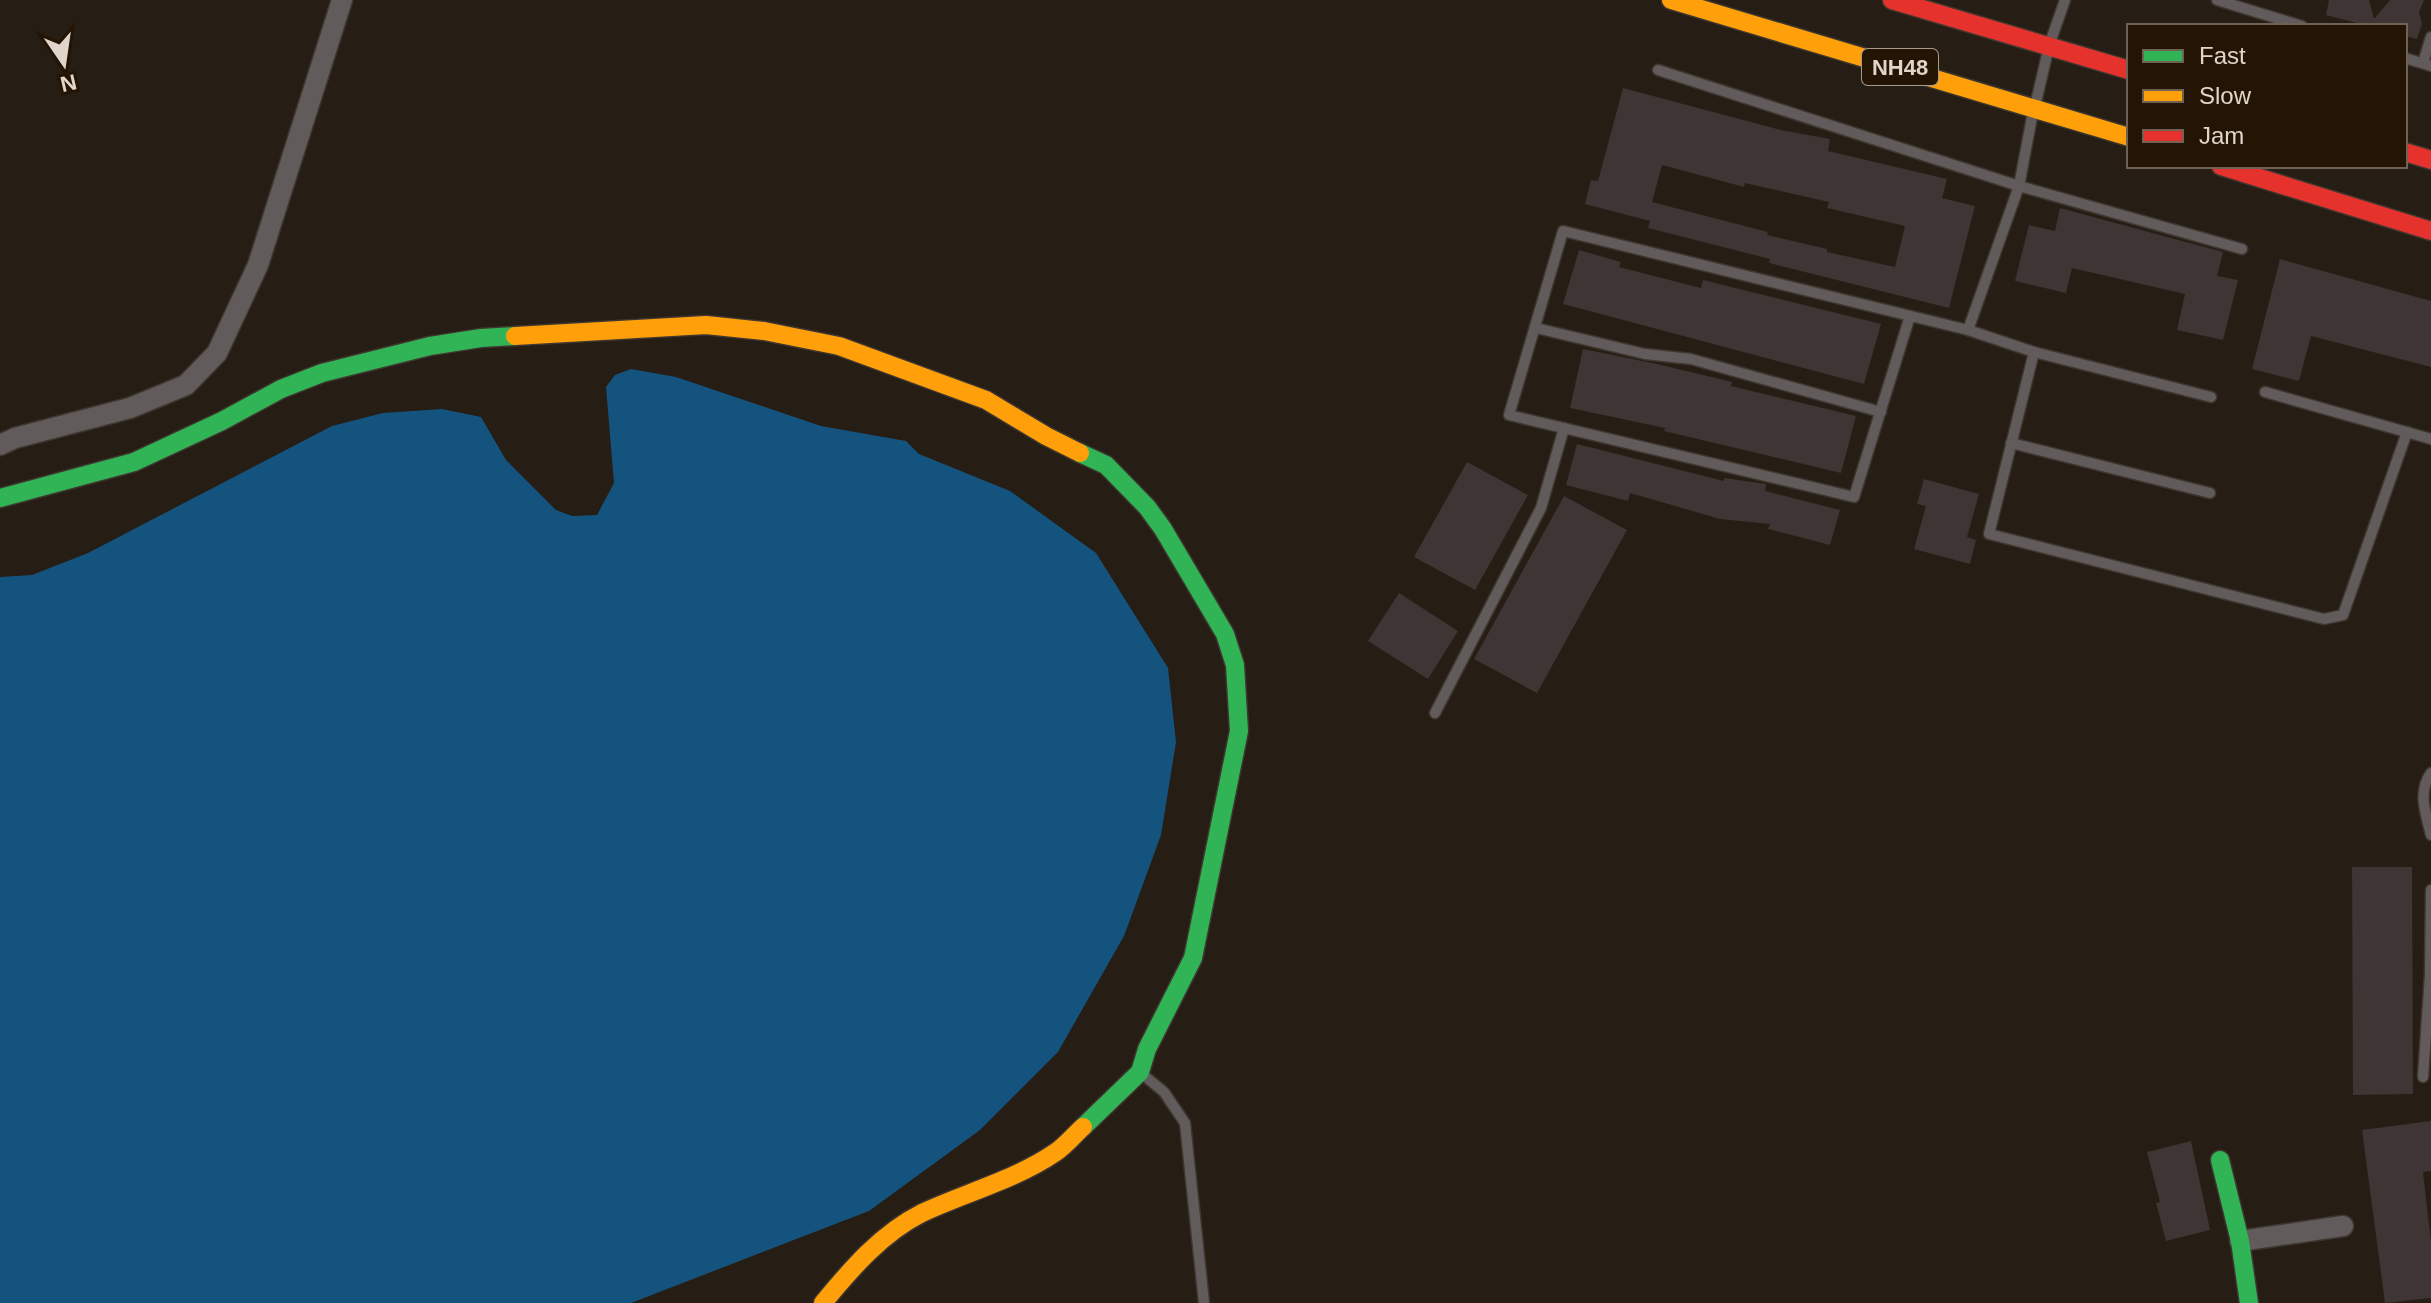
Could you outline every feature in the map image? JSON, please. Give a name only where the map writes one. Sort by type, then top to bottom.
[{"type":"main road","name":"NH48","points":[[1671,0],[2127,136]]},
{"type":"main road","name":"NH48","points":[[1892,0],[2127,69]]},
{"type":"main road","points":[[2407,153],[2431,160]]},
{"type":"main road","points":[[2227,168],[2431,231]]},
{"type":"main road","points":[[0,498],[134,462],[222,421],[281,389],[322,373],[430,346],[481,338],[679,325],[764,331],[839,346],[986,400],[1046,436],[1106,465],[1147,507],[1163,529],[1225,634],[1235,665],[1239,731],[1193,958],[1147,1049],[1140,1072],[1058,1151],[1012,1177],[921,1214],[898,1228],[856,1263],[823,1303]]},
{"type":"main road","points":[[2220,1160],[2240,1241],[2249,1303]]},
{"type":"street","points":[[0,445],[15,438],[130,408],[186,385],[217,353],[258,265],[342,0]]},
{"type":"street","points":[[2240,1241],[2343,1226]]},
{"type":"lane","points":[[1968,330],[2019,186],[2049,46],[2065,0]]},
{"type":"lane","points":[[2217,0],[2295,24]]},
{"type":"lane","points":[[2407,59],[2427,65],[2431,37]]},
{"type":"lane","points":[[1658,70],[2019,186],[2242,249]]},
{"type":"lane","points":[[1910,316],[1854,497],[1509,415],[1563,231],[1968,330],[2034,352],[2211,397]]},
{"type":"lane","points":[[1536,328],[1645,354],[1691,359],[1881,412]]},
{"type":"lane","points":[[2034,352],[1989,534],[2324,619],[2343,615],[2407,432]]},
{"type":"lane","points":[[2265,392],[2431,439]]},
{"type":"lane","points":[[1435,713],[1541,508],[1564,428]]},
{"type":"lane","points":[[2011,443],[2210,493]]},
{"type":"lane","points":[[2431,773],[2424,783],[2423,801],[2431,835]]},
{"type":"lane","points":[[2423,1077],[2430,975],[2431,890]]},
{"type":"lane","points":[[1140,1072],[1164,1092],[1185,1123],[1204,1303]]},
{"type":"water","points":[[631,369],[676,377],[821,426],[906,441],[919,454],[1010,491],[1096,553],[1168,668],[1176,742],[1161,835],[1124,936],[1058,1052],[980,1130],[869,1211],[631,1303],[0,1303],[0,577],[32,575],[88,553],[332,426],[383,413],[442,409],[481,417],[506,460],[556,510],[572,516],[597,515],[614,483],[606,387],[615,375]]},
{"type":"building","points":[[2329,0],[2369,0],[2374,19],[2390,0],[2424,0],[2419,12],[2422,24],[2417,39],[2407,36],[2407,24],[2360,24],[2326,15]]},
{"type":"building","points":[[1623,88],[1781,130],[1830,139],[1828,151],[1947,179],[1942,198],[1975,206],[1949,308],[1769,263],[1770,259],[1648,228],[1650,221],[1585,204],[1591,180],[1598,181]],"holes":[[[1662,165],[1744,187],[1745,183],[1829,202],[1827,208],[1905,226],[1895,267],[1827,252],[1827,249],[1767,235],[1768,232],[1652,202]]]},
{"type":"building","points":[[2060,208],[2223,252],[2217,276],[2238,280],[2223,340],[2177,330],[2185,294],[2072,268],[2066,293],[2015,281],[2029,225],[2055,231]]},
{"type":"building","points":[[1579,250],[1621,262],[1619,267],[1701,288],[1703,280],[1881,324],[1864,384],[1563,304]]},
{"type":"building","points":[[2280,259],[2431,301],[2431,367],[2311,336],[2299,381],[2252,369]]},
{"type":"building","points":[[1583,349],[1732,382],[1731,386],[1856,416],[1841,473],[1664,431],[1665,428],[1570,408]]},
{"type":"building","points":[[1577,444],[1724,481],[1724,478],[1766,484],[1765,491],[1840,510],[1830,545],[1768,529],[1770,524],[1720,519],[1630,493],[1628,501],[1566,485]]},
{"type":"building","points":[[1467,462],[1528,495],[1475,590],[1414,557]]},
{"type":"building","points":[[1924,479],[1979,494],[1967,537],[1976,540],[1970,564],[1914,549],[1926,506],[1917,504]]},
{"type":"building","points":[[1564,496],[1627,530],[1537,693],[1474,659]]},
{"type":"building","points":[[1399,593],[1458,631],[1428,679],[1368,641]]},
{"type":"building","points":[[2352,867],[2412,867],[2413,1094],[2353,1095]]},
{"type":"building","points":[[2431,1121],[2431,1171],[2423,1172],[2431,1242],[2431,1298],[2385,1303],[2362,1130]]},
{"type":"building","points":[[2191,1141],[2210,1230],[2166,1241],[2147,1152]]},
{"type":"traffic: fast","points":[[0,498],[134,462],[222,421],[281,389],[322,373],[430,346],[515,336]]},
{"type":"traffic: fast","points":[[1080,453],[1106,465],[1147,507],[1225,634],[1235,665],[1239,731],[1193,958],[1147,1049],[1140,1072],[1083,1127]]},
{"type":"traffic: fast","points":[[2220,1160],[2240,1241],[2249,1303]]},
{"type":"traffic: slow","points":[[1671,0],[2127,136]]},
{"type":"traffic: slow","points":[[515,336],[706,325],[764,331],[839,346],[986,400],[1080,453]]},
{"type":"traffic: slow","points":[[823,1303],[868,1253],[907,1221],[1040,1162],[1060,1149],[1083,1127]]},
{"type":"traffic: jam","points":[[1892,0],[2127,69]]},
{"type":"traffic: jam","points":[[2407,153],[2431,160]]},
{"type":"traffic: jam","points":[[2227,168],[2431,231]]}]
